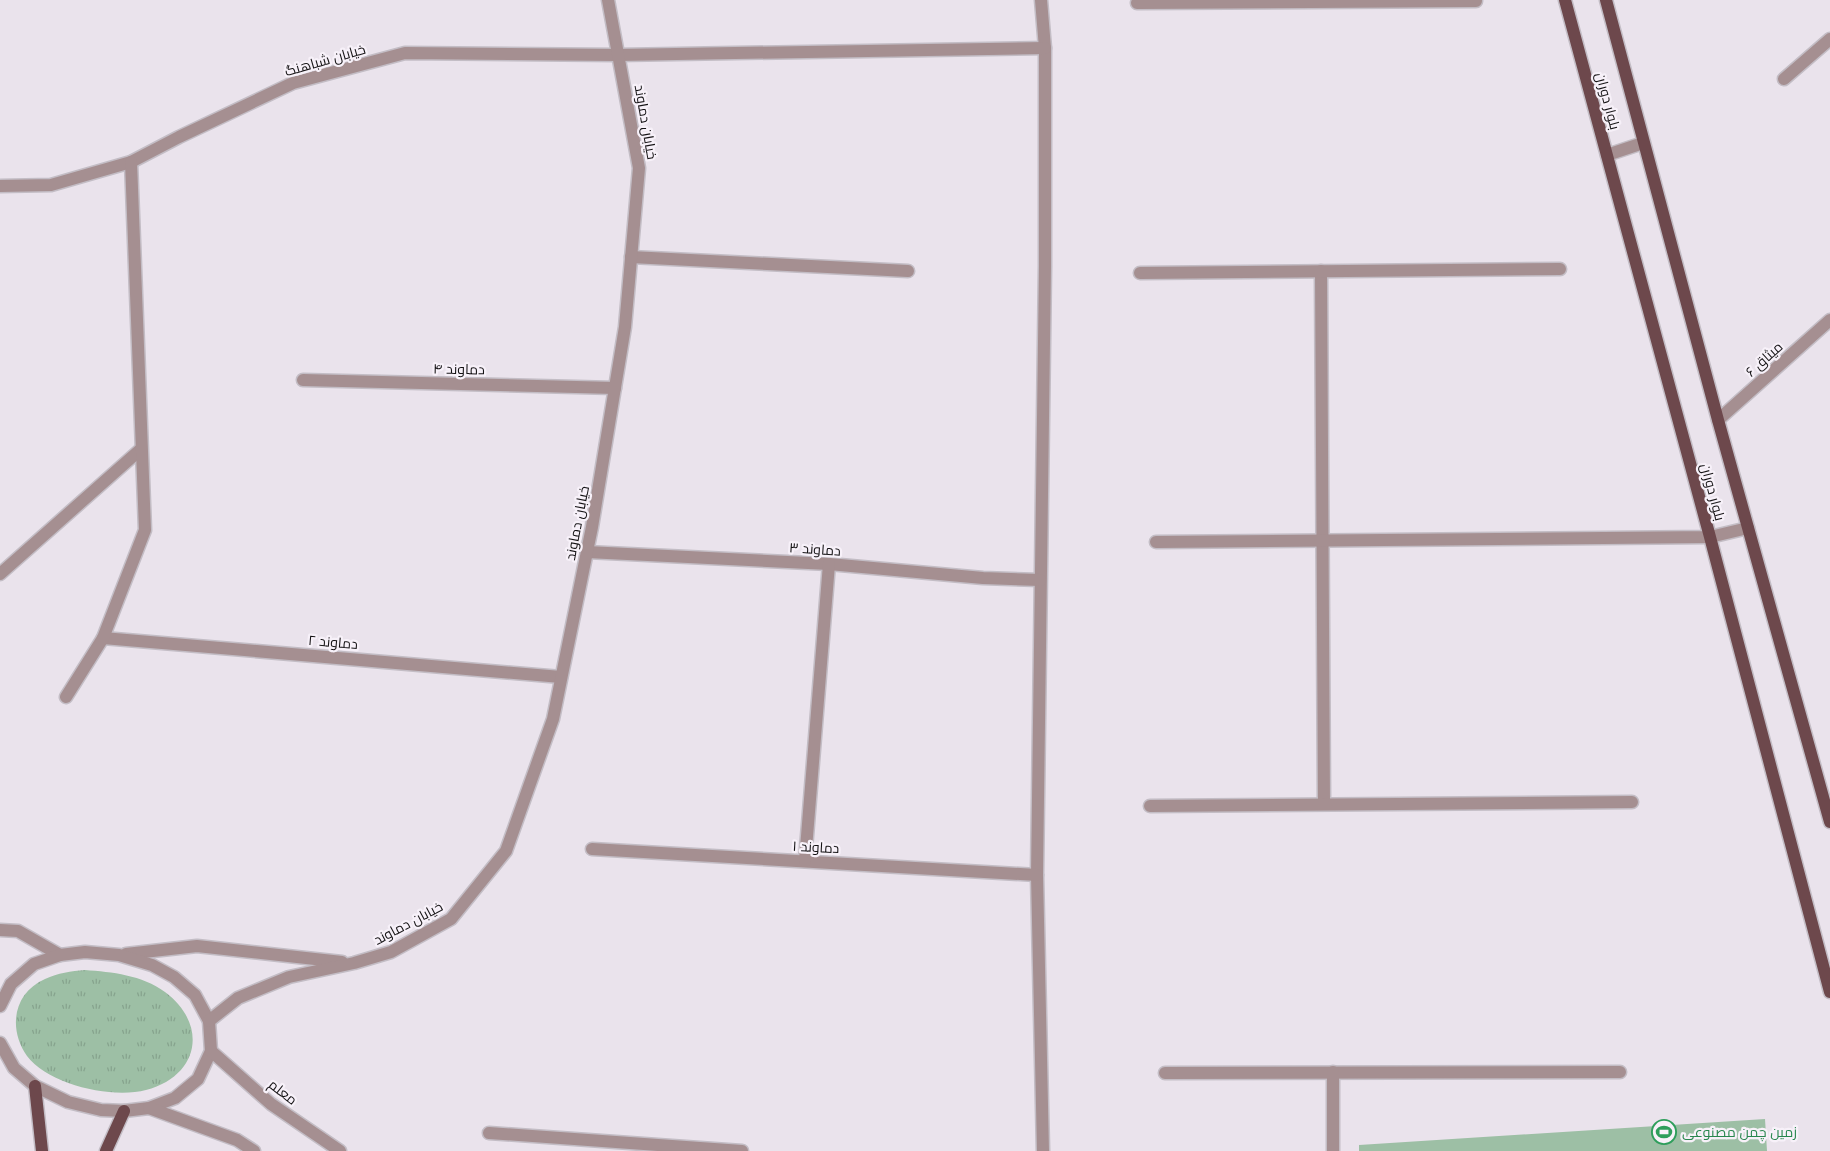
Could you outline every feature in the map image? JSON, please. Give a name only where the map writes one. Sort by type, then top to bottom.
[{"type":"main road","name":"بلوار دوران","points":[[1565,0],[1830,992]]},
{"type":"main road","name":"بلوار دوران","points":[[1606,0],[1718,420],[1830,822]]},
{"type":"main road","points":[[35,1086],[42,1151]]},
{"type":"main road","points":[[106,1151],[124,1110]]},
{"type":"street","name":"خیابان دماوند","points":[[209,1021],[238,998],[288,977],[354,964],[390,952],[451,919],[506,851],[552,719],[587,552],[625,327],[639,168],[608,0]]},
{"type":"street","points":[[1041,0],[1045,48],[1045,256],[1037,875],[1043,1151]]},
{"type":"street","points":[[1137,3],[1199,1],[1476,1]]},
{"type":"street","points":[[1784,79],[1830,39]]},
{"type":"street","name":"خیابان شباهنگ","points":[[0,186],[51,185],[131,162],[293,83],[405,53],[618,55],[1045,48]]},
{"type":"street","points":[[1607,155],[1644,143]]},
{"type":"street","points":[[66,697],[103,638],[145,530],[131,162]]},
{"type":"street","points":[[631,256],[908,271]]},
{"type":"street","points":[[1140,273],[1560,269]]},
{"type":"street","points":[[1321,271],[1324,804]]},
{"type":"street","name":"میثاق ۶","points":[[1718,420],[1830,320]]},
{"type":"street","name":"دماوند ۴","points":[[303,380],[615,388]]},
{"type":"street","points":[[0,574],[141,449]]},
{"type":"street","points":[[1156,542],[1710,537],[1748,528]]},
{"type":"street","name":"دماوند ۳","points":[[587,552],[830,564],[973,578],[1040,580]]},
{"type":"street","points":[[805,861],[830,564]]},
{"type":"street","name":"دماوند ۲","points":[[103,638],[561,677]]},
{"type":"street","points":[[1150,806],[1632,802]]},
{"type":"street","name":"دماوند ۱","points":[[592,849],[1037,875]]},
{"type":"street","points":[[0,930],[18,931],[60,955]]},
{"type":"street","points":[[0,1006],[11,984],[34,964],[60,955],[85,952],[119,955],[197,946],[354,964]]},
{"type":"street","points":[[0,1043],[14,1068],[35,1086],[68,1102],[101,1110],[124,1110],[149,1108],[175,1098],[198,1079],[211,1051],[209,1021],[195,995],[174,977],[152,965],[119,955]]},
{"type":"street","name":"معلم","points":[[211,1051],[271,1104],[340,1151]]},
{"type":"street","points":[[1165,1072],[1620,1072]]},
{"type":"street","points":[[1333,1072],[1333,1151]]},
{"type":"street","points":[[149,1108],[237,1140],[254,1151]]},
{"type":"street","points":[[489,1133],[742,1151]]},
{"type":"green space","points":[[85,970],[116,973],[137,978],[156,986],[179,1005],[188,1019],[192,1034],[192,1048],[187,1062],[178,1073],[164,1083],[146,1090],[116,1093],[99,1091],[65,1082],[50,1075],[27,1056],[17,1035],[16,1023],[20,1002],[26,993],[34,985],[50,977]]},
{"type":"green space","name":"زمین چمن مصنوعی","points":[[1765,1119],[1767,1151],[1359,1151],[1359,1145]]},
{"type":"place","name":"زمین چمن مصنوعی","points":[[1664,1132]]}]
